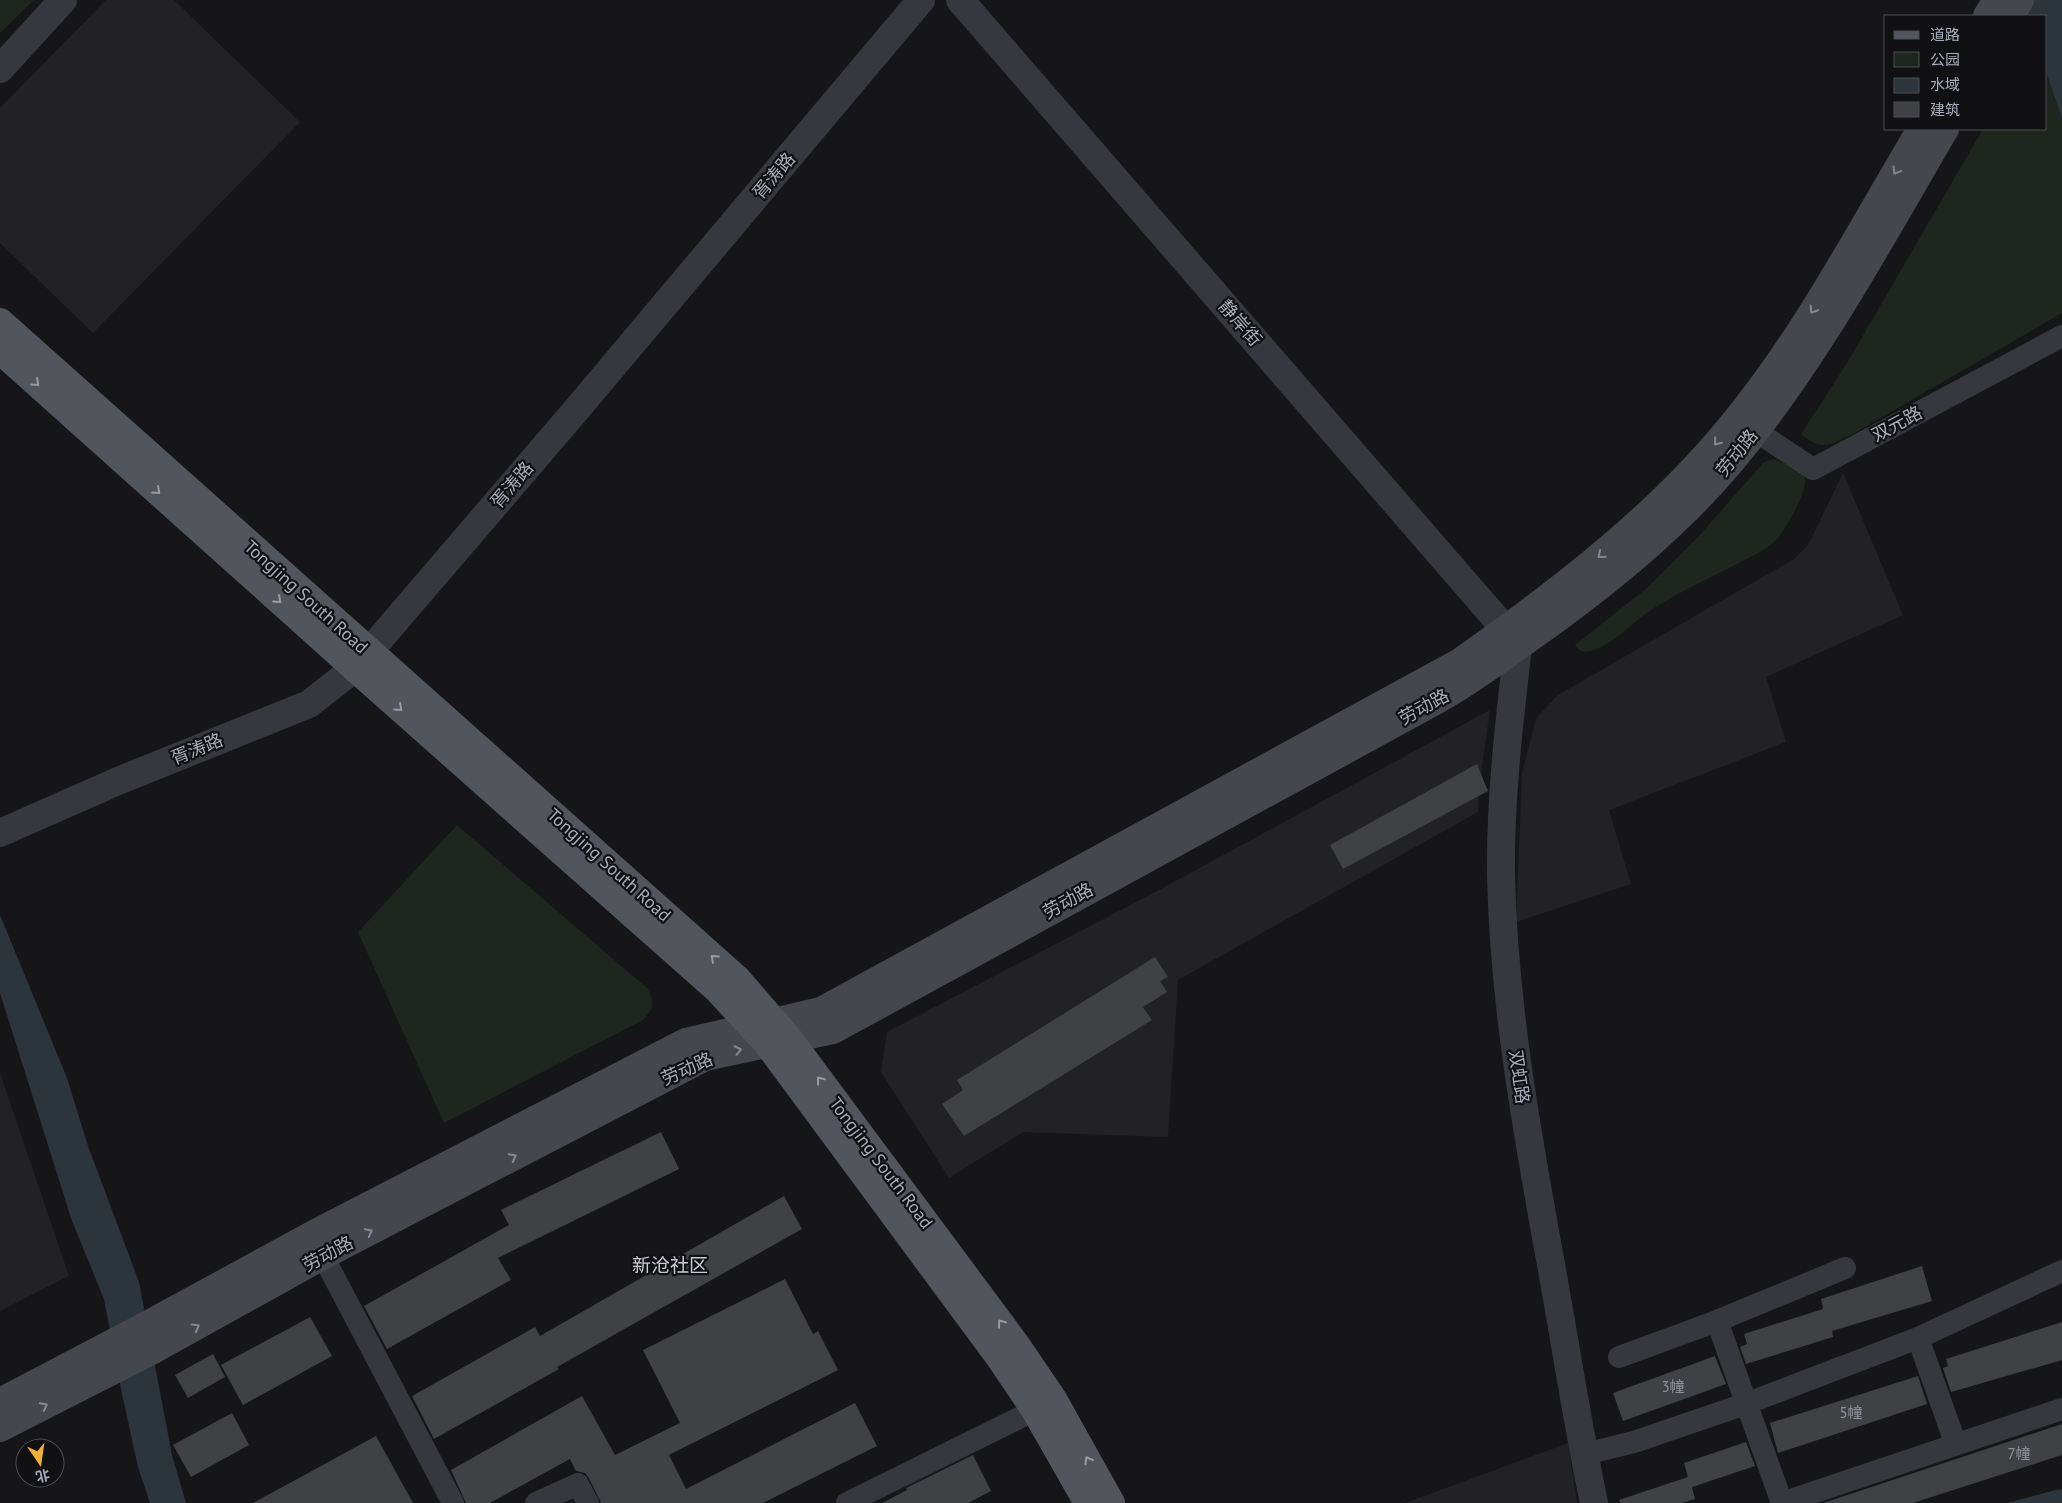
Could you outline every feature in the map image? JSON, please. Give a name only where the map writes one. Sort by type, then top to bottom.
[{"type":"main road","name":"劳动路","points":[[0,1428],[112,1357],[318,1246],[686,1042],[771,1033],[833,1030],[1478,676],[1511,638],[1608,579],[1672,524],[1730,464],[1746,424],[1920,130]]},
{"type":"main road","name":"劳动路","points":[[1746,424],[1829,326],[1944,130]]},
{"type":"main road","name":"Tongjing South Road","points":[[0,322],[362,661]]},
{"type":"main road","name":"Tongjing South Road","points":[[0,350],[362,661],[732,974],[771,1033],[1035,1410],[1088,1503]]},
{"type":"main road","name":"Tongjing South Road","points":[[771,1033],[1017,1346],[1053,1399],[1111,1503]]},
{"type":"main road","name":"劳动路","points":[[0,1402],[112,1357]]},
{"type":"street","points":[[0,69],[64,0]]},
{"type":"street","name":"胥涛路","points":[[0,834],[118,781],[309,704],[362,661],[921,0]]},
{"type":"street","name":"静岸街","points":[[960,0],[1511,638]]},
{"type":"street","name":"双元路","points":[[1746,424],[1813,469],[2062,336]]},
{"type":"street","name":"双虹路","points":[[1511,638],[1501,875],[1505,959],[1524,1113],[1594,1503]]},
{"type":"street","points":[[318,1246],[453,1503]]},
{"type":"street","points":[[1619,1357],[1717,1321],[1845,1268]]},
{"type":"street","points":[[1585,1454],[1634,1442],[1748,1403],[1918,1338],[2062,1270]]},
{"type":"street","points":[[1717,1321],[1748,1403],[1782,1503],[2062,1409]]},
{"type":"street","points":[[1918,1338],[1956,1445]]},
{"type":"street","points":[[847,1503],[1035,1410]]},
{"type":"street","points":[[536,1503],[578,1484],[588,1503]]},
{"type":"shaded area","points":[[106,0],[174,0],[300,122],[93,333],[0,243],[0,108]]},
{"type":"shaded area","points":[[1843,473],[1903,615],[1766,677],[1786,742],[1609,810],[1631,884],[1516,922],[1522,773],[1536,718],[1558,695],[1794,559],[1808,545]]},
{"type":"shaded area","points":[[1490,710],[1479,789],[1478,812],[1178,980],[1168,1137],[1023,1132],[949,1178],[881,1072],[887,1032],[1159,890]]},
{"type":"shaded area","points":[[0,1073],[69,1276],[0,1311]]},
{"type":"shaded area","points":[[1568,1443],[1577,1503],[1405,1503]]},
{"type":"green space","points":[[0,0],[34,0],[0,33]]},
{"type":"green space","points":[[2047,75],[2062,118],[2062,313],[1851,435],[1831,444],[1820,445],[1814,443],[1801,434],[1847,363],[1982,130],[2047,130]]},
{"type":"green space","points":[[1773,459],[1795,468],[1805,478],[1800,501],[1776,540],[1755,555],[1665,602],[1599,648],[1581,651],[1575,645],[1647,588],[1698,537],[1764,462]]},
{"type":"green space","points":[[457,825],[648,989],[652,999],[652,1006],[643,1020],[444,1123],[358,932]]},
{"type":"water","points":[[2024,0],[2062,0],[2062,118],[2047,75],[2047,15],[2027,15]]},
{"type":"water","points":[[0,915],[67,1078],[88,1146],[139,1282],[172,1455],[186,1503],[150,1503],[138,1467],[104,1299],[72,1221],[0,993]]},
{"type":"water","points":[[2062,1489],[2062,1503],[2007,1503],[2056,1490]]},
{"type":"building","points":[[1477,764],[1488,791],[1343,869],[1330,845]]},
{"type":"building","points":[[1155,957],[1168,977],[1160,981],[1167,992],[1143,1007],[1152,1020],[964,1136],[942,1104],[963,1090],[957,1080]]},
{"type":"building","points":[[661,1132],[679,1169],[498,1258],[511,1280],[387,1349],[364,1306],[509,1225],[501,1210]]},
{"type":"building","points":[[784,1196],[802,1229],[557,1367],[559,1369],[434,1439],[412,1396],[535,1327],[540,1336]]},
{"type":"building","points":[[1922,1266],[1932,1301],[1832,1331],[1833,1337],[1746,1364],[1740,1347],[1747,1344],[1744,1334],[1823,1309],[1821,1299]]},
{"type":"building","points":[[785,1279],[813,1334],[818,1331],[838,1370],[669,1455],[686,1489],[855,1403],[877,1446],[763,1503],[601,1503],[589,1478],[585,1473],[576,1471],[570,1459],[490,1503],[466,1503],[451,1470],[582,1396],[615,1455],[680,1423],[643,1350]]},
{"type":"building","points":[[310,1317],[332,1356],[243,1405],[221,1365]]},
{"type":"building","points":[[2062,1322],[2062,1360],[1951,1392],[1943,1368],[1948,1366],[1946,1359]]},
{"type":"building","points":[[213,1354],[225,1377],[188,1398],[175,1375]]},
{"type":"building","points":[[1715,1356],[1726,1384],[1623,1421],[1613,1393]]},
{"type":"building","points":[[1918,1376],[1927,1404],[1778,1453],[1770,1423]]},
{"type":"building","points":[[232,1413],[249,1445],[191,1477],[173,1445]]},
{"type":"building","points":[[2062,1424],[2062,1455],[1913,1503],[1823,1503]]},
{"type":"building","points":[[376,1436],[413,1503],[253,1503]]},
{"type":"building","points":[[1746,1442],[1755,1466],[1692,1487],[1695,1499],[1682,1503],[1620,1503],[1619,1500],[1688,1477],[1684,1463]]},
{"type":"building","points":[[973,1455],[991,1491],[968,1503],[882,1503],[907,1490],[906,1488]]},
{"type":"district","name":"新沧社区","points":[[670,1265]]}]
